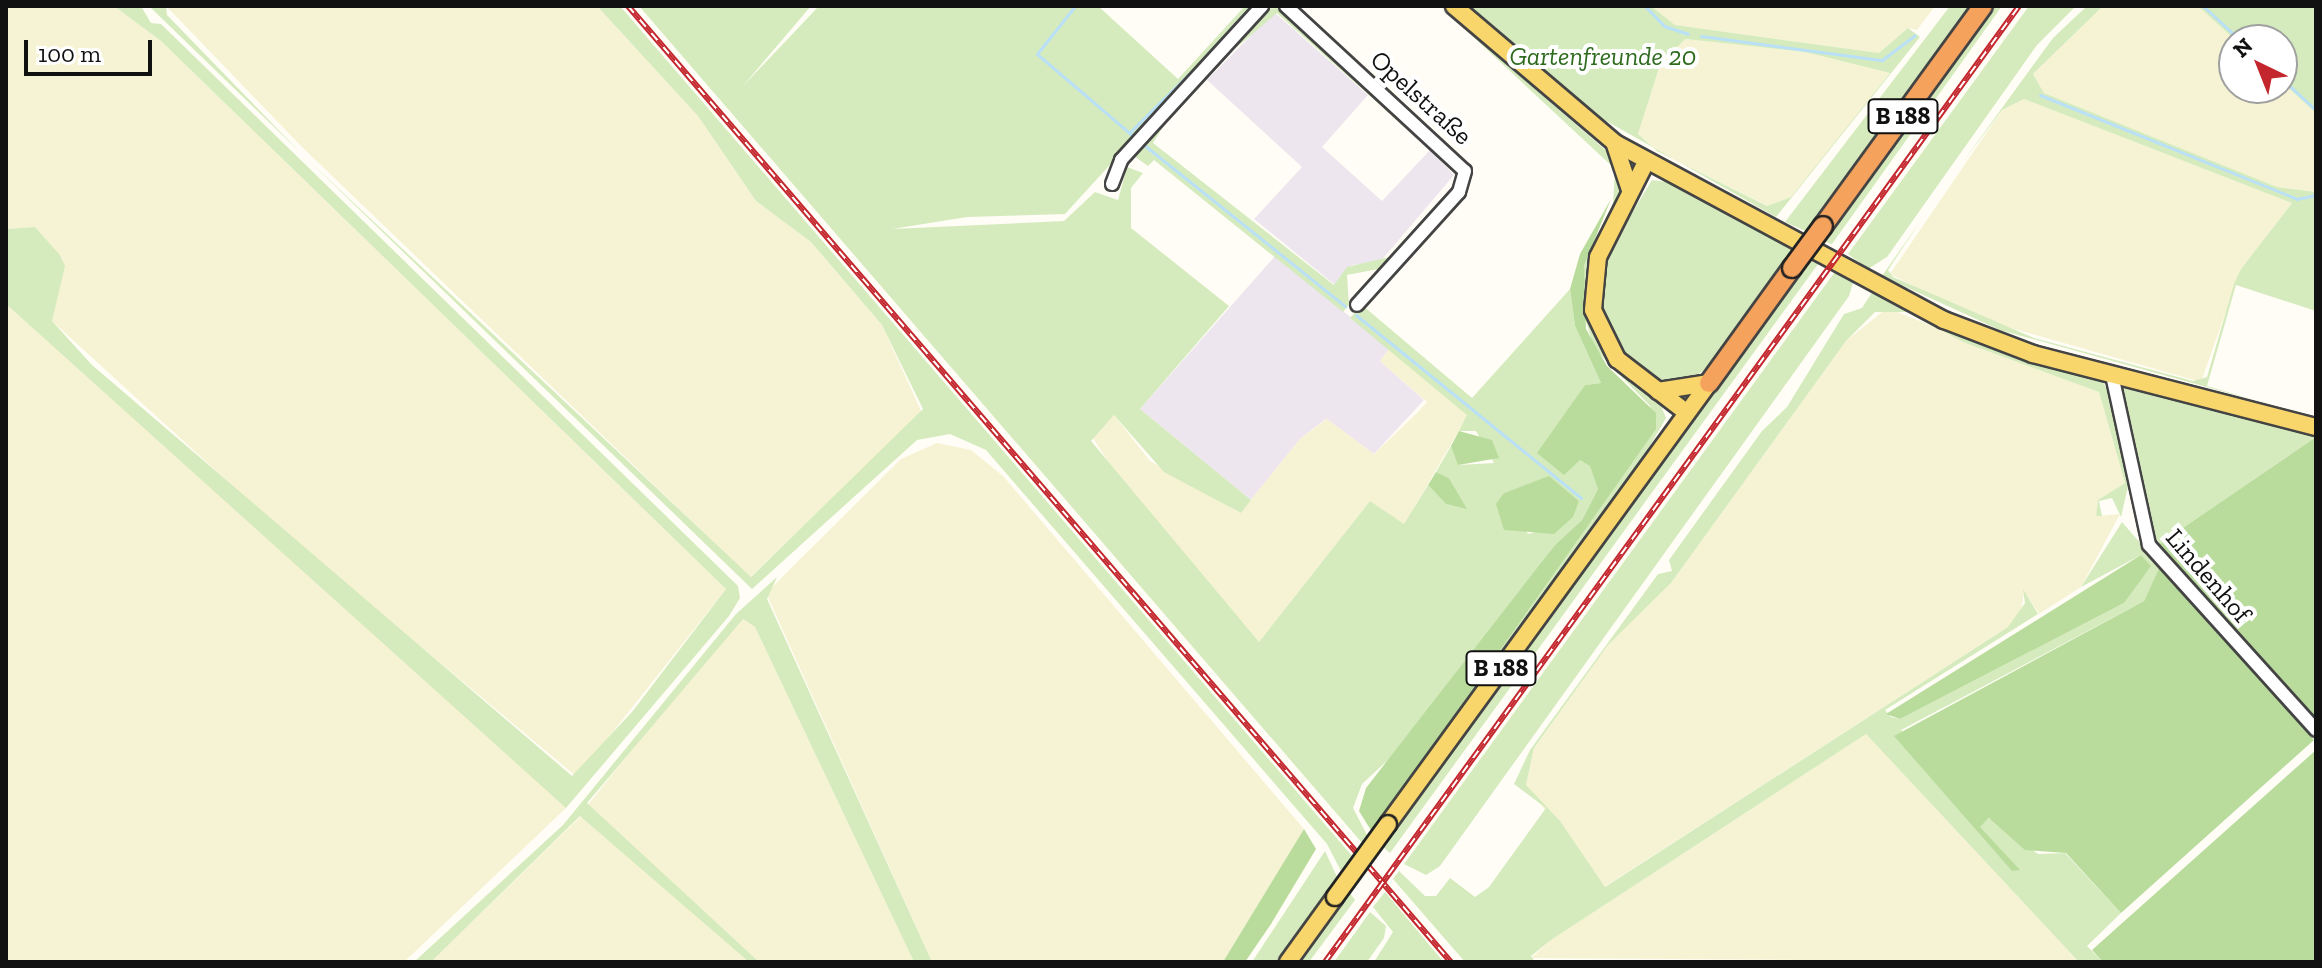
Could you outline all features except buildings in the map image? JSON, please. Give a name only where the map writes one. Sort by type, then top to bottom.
[{"type":"highway","name":"B 188","points":[[1709,383],[1983,6]]},
{"type":"main road","points":[[1454,6],[1615,143],[1962,329],[2112,375],[2316,427]]},
{"type":"main road","points":[[1615,143],[1630,190]]},
{"type":"main road","points":[[1646,162],[1596,263],[1592,303],[1611,352],[1687,413]]},
{"type":"main road","points":[[1658,391],[1709,383]]},
{"type":"main road","name":"B 188","points":[[1288,962],[1709,383]]},
{"type":"street","points":[[1112,184],[1121,160],[1262,6]]},
{"type":"street","name":"Opelstraße","points":[[1286,6],[1465,171],[1459,192],[1357,305]]},
{"type":"street","name":"Lindenhof","points":[[2112,375],[2149,545],[2316,730]]},
{"type":"shaded area","points":[[6,6],[114,6],[161,41],[726,589],[577,777],[281,530],[52,321],[63,259],[35,227],[6,229]]},
{"type":"shaded area","points":[[166,6],[597,6],[698,116],[756,201],[811,242],[882,325],[922,413],[750,577],[302,147]]},
{"type":"shaded area","points":[[1651,6],[1935,6],[1917,30],[1908,28],[1879,53],[1675,25]]},
{"type":"shaded area","points":[[2103,6],[2198,6],[2218,24],[2218,104],[2298,104],[2298,97],[2316,113],[2316,192],[2277,187],[2044,93],[2033,74]]},
{"type":"shaded area","points":[[1274,12],[1368,95],[1322,147],[1382,201],[1430,150],[1454,175],[1380,262],[1352,265],[1335,285],[1254,219],[1302,167],[1207,80]]},
{"type":"shaded area","points":[[1684,39],[1805,52],[1890,73],[1791,197],[1768,206],[1657,151],[1638,134],[1660,65]]},
{"type":"shaded area","points":[[2024,99],[2292,203],[2241,269],[2201,382],[1979,319],[1890,274],[2002,110]]},
{"type":"shaded area","points":[[1276,255],[1389,349],[1380,361],[1424,400],[1374,454],[1326,419],[1301,438],[1251,500],[1140,409]]},
{"type":"shaded area","points":[[6,304],[563,803],[566,808],[404,962],[6,962]]},
{"type":"shaded area","points":[[1887,308],[2099,392],[2125,483],[2098,500],[2096,516],[2120,514],[2081,587],[2039,614],[2024,591],[2021,613],[2008,627],[1604,887],[1526,785],[1534,748],[1608,645],[1671,583],[1846,341]]},
{"type":"shaded area","points":[[1389,349],[1468,415],[1404,525],[1370,501],[1259,642],[1132,499],[1091,435],[1114,415],[1150,461],[1240,513],[1301,438],[1327,419],[1374,454],[1427,402],[1380,361]]},
{"type":"shaded area","points":[[937,443],[971,450],[1003,476],[1304,829],[1223,962],[932,962],[766,593],[901,459]]},
{"type":"shaded area","points":[[743,619],[755,627],[914,962],[759,962],[587,806],[732,623]]},
{"type":"shaded area","points":[[1866,734],[2079,962],[1531,958],[1551,940]]},
{"type":"shaded area","points":[[581,816],[595,826],[749,962],[431,962]]},
{"type":"green space","points":[[114,6],[141,6],[151,23],[161,24],[738,586],[740,598],[729,616],[566,808],[6,304],[6,229],[35,227],[60,255],[65,266],[52,321],[92,365],[572,776],[632,712],[726,589],[161,41]]},
{"type":"green space","points":[[166,6],[167,15],[299,151],[150,7]]},
{"type":"green space","points":[[597,6],[620,6],[1353,857],[1342,873],[1327,844],[986,450],[950,434],[917,440],[752,589],[306,158],[751,577],[923,409],[882,325],[811,242],[756,201],[698,116]]},
{"type":"green space","points":[[639,6],[811,6],[742,87],[819,6],[1098,6],[1178,79],[1245,6],[1255,6],[1065,214],[967,217],[892,229],[1064,221],[1095,192],[1118,200],[1127,167],[1143,173],[1131,188],[1131,228],[1229,306],[1140,409],[1251,500],[1241,513],[1164,472],[1114,415],[1091,441],[1259,642],[1370,501],[1404,524],[1428,485],[1446,504],[1466,508],[1449,478],[1436,472],[1451,446],[1459,465],[1494,463],[1476,431],[1459,431],[1467,415],[1350,318],[1362,305],[1472,398],[1570,289],[1575,326],[1601,383],[1585,385],[1559,426],[1598,476],[1598,489],[1582,520],[1555,545],[1403,746],[1362,784],[1353,808],[1368,837],[1363,844]],"holes":[[[1549,477],[1579,501],[1544,530],[1528,534],[1504,493]]]},
{"type":"green space","points":[[1440,6],[1619,162],[1624,181],[1589,266],[1587,310],[1608,360],[1660,403],[1666,418],[1633,475],[1382,818],[1656,428],[1650,406],[1594,348],[1582,308],[1584,266],[1613,203],[1615,169]]},
{"type":"green space","name":"Gartenfreunde 20","points":[[1469,6],[1651,6],[1675,25],[1879,53],[1908,28],[1920,37],[1776,217],[1677,161],[1767,206],[1791,197],[1890,73],[1805,52],[1685,39],[1660,65],[1638,134],[1653,147],[1594,114]]},
{"type":"green space","points":[[1950,6],[1976,6],[1808,232],[1785,222]]},
{"type":"green space","points":[[1991,6],[2002,6],[1832,244],[1823,241]]},
{"type":"green space","points":[[2029,6],[2076,6],[2037,45],[1887,257],[1868,269],[1848,254]]},
{"type":"green space","points":[[2087,6],[2103,6],[2033,74],[2044,93],[2277,187],[2316,192],[2316,311],[2236,285],[2207,386],[2261,402],[2000,330],[1882,276],[1921,220],[1888,270],[1893,277],[2034,338],[2193,381],[2207,377],[2241,269],[2292,203],[2024,99],[2002,110],[1962,163],[2053,38]]},
{"type":"green space","points":[[2198,6],[2316,6],[2316,113],[2298,97],[2298,24],[2218,24]]},
{"type":"green space","points":[[1278,8],[1398,117],[1397,120],[1277,13],[1236,48],[1265,9]]},
{"type":"green space","points":[[1170,116],[1153,143],[1334,285],[1347,267],[1393,256],[1383,268],[1347,275],[1349,305],[1343,312],[1154,160],[1148,166],[1134,156]]},
{"type":"green space","points":[[1652,180],[1675,183],[1798,247],[1712,363],[1690,381],[1665,384],[1621,352],[1599,304],[1603,261]]},
{"type":"green space","points":[[1611,199],[1584,266],[1586,329],[1607,366],[1656,413],[1656,429],[1372,832],[1359,811],[1366,788],[1555,545],[1582,520],[1598,489],[1590,466],[1580,460],[1564,475],[1537,453],[1585,385],[1601,383],[1575,326],[1570,289],[1580,254]]},
{"type":"green space","points":[[1813,255],[1821,260],[1390,853],[1382,846],[1400,818]]},
{"type":"green space","points":[[1837,269],[1854,280],[1849,296],[1440,866],[1426,875],[1404,864]]},
{"type":"green space","points":[[1873,291],[2097,375],[2107,388],[2129,482],[2121,517],[2112,498],[2099,501],[2102,516],[2096,516],[2098,500],[2125,483],[2099,392],[1963,342],[1909,312],[1875,312],[1846,341],[1671,583],[1608,645],[1534,748],[1526,785],[1560,821],[1605,887],[2008,627],[2025,603],[2023,589],[2038,614],[1885,710],[1891,717],[1900,719],[2124,603],[2141,555],[2081,587],[2122,522],[2160,566],[2144,601],[1901,730],[1979,827],[1990,818],[2038,854],[2065,853],[2121,913],[2087,946],[2103,962],[2079,962],[1866,734],[1551,940],[1531,956],[1535,962],[1465,962],[1393,879],[1399,871],[1425,896],[1436,896],[1450,878],[1475,897],[1489,887],[1546,808],[1514,784],[1530,750],[1658,574],[1672,571],[1669,560],[1762,431],[1787,407],[1844,314],[1862,308]]},
{"type":"green space","points":[[2120,385],[2316,431],[2316,437],[2155,547]]},
{"type":"green space","points":[[1459,431],[1492,440],[1499,458],[1458,465],[1451,446]]},
{"type":"green space","points":[[2316,437],[2316,722],[2155,547]]},
{"type":"green space","points":[[1436,472],[1449,478],[1467,509],[1446,504],[1428,485]]},
{"type":"green space","points":[[1549,476],[1579,501],[1573,517],[1554,534],[1504,530],[1496,504],[1504,493]]},
{"type":"green space","points":[[2141,555],[2151,566],[2124,603],[1900,719],[1886,714]]},
{"type":"green space","points":[[2160,566],[2314,740],[2121,913],[2066,853],[2025,850],[1989,818],[1980,827],[2020,870],[2012,871],[1894,736],[2144,601]]},
{"type":"green space","points":[[777,577],[767,599],[932,962],[914,962],[755,627],[743,619],[587,803],[759,962],[749,962],[580,816],[431,962],[414,962],[563,825],[736,614]]},
{"type":"green space","points":[[2316,750],[2316,962],[2103,962],[2092,950]]},
{"type":"green space","points":[[1304,829],[1316,849],[1271,924],[1245,962],[1223,962]]},
{"type":"green space","points":[[1325,851],[1338,879],[1281,962],[1252,962]]},
{"type":"green space","points":[[1349,892],[1355,900],[1309,962],[1294,962]]},
{"type":"green space","points":[[1385,892],[1444,962],[1374,962],[1393,932],[1373,907]]},
{"type":"green space","points":[[1370,912],[1386,926],[1384,938],[1367,962],[1334,962]]},
{"type":"waterway","points":[[1075,6],[1037,54],[1132,135]]},
{"type":"waterway","points":[[1203,59],[1251,6]]},
{"type":"waterway","points":[[1645,6],[1664,26],[1688,34]]},
{"type":"waterway","points":[[2203,6],[2223,24]]},
{"type":"waterway","points":[[1701,36],[1882,60],[1915,35]]},
{"type":"waterway","points":[[1129,133],[1194,69]]},
{"type":"waterway","points":[[2298,94],[2316,110]]},
{"type":"waterway","points":[[2040,95],[2297,199],[2316,195]]},
{"type":"waterway","points":[[1144,145],[1345,306]]},
{"type":"waterway","points":[[1356,315],[1581,498]]},
{"type":"railway","points":[[628,6],[1451,962]]},
{"type":"railway","points":[[1325,962],[2019,6]]}]
